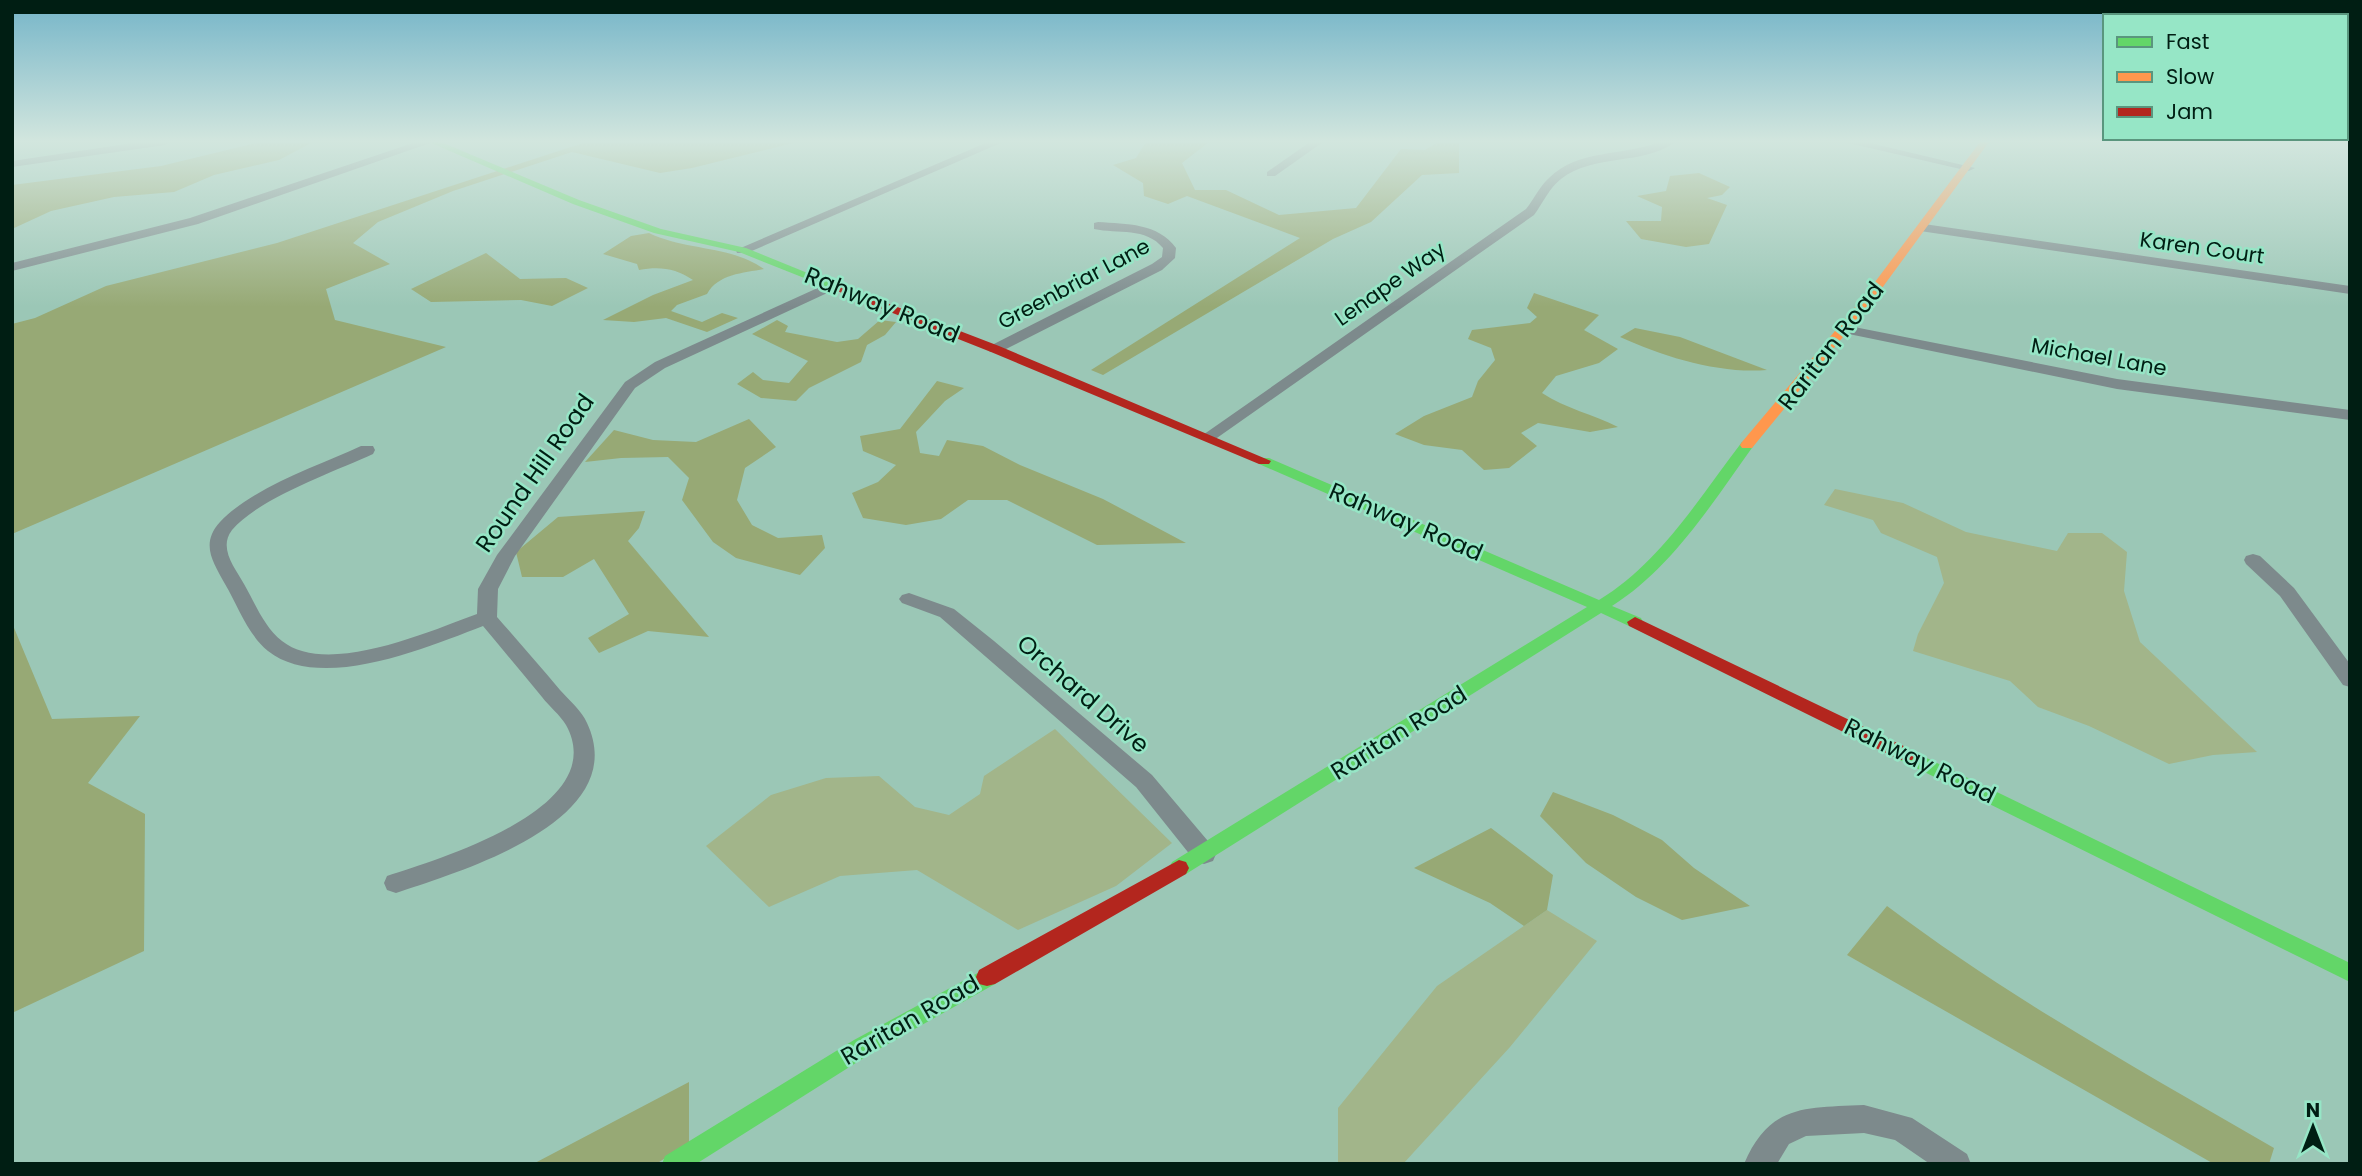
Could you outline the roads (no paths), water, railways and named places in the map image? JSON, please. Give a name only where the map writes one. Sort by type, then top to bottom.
[{"type":"street","points":[[12,267],[194,221],[266,197]]},
{"type":"street","name":"Rahway Road","points":[[566,197],[658,231],[742,250],[833,285],[1208,437],[1603,606],[2350,972]]},
{"type":"street","points":[[742,250],[868,197]]},
{"type":"street","name":"Lenape Way","points":[[1208,437],[1530,212],[1543,197]]},
{"type":"street","name":"Raritan Road","points":[[674,1164],[862,1047],[1204,854],[1625,591],[1667,551],[1734,460],[1766,427],[1947,197]]},
{"type":"street","name":"Greenbriar Lane","points":[[995,349],[1157,267],[1168,258],[1170,248],[1155,234],[1136,229],[1098,226]]},
{"type":"street","name":"Karen Court","points":[[1924,228],[2350,290]]},
{"type":"street","name":"Round Hill Road","points":[[487,618],[488,589],[506,555],[630,385],[660,365],[833,285]]},
{"type":"street","name":"Michael Lane","points":[[1844,329],[2118,384],[2350,415]]},
{"type":"street","points":[[367,450],[250,507],[226,525],[219,535],[216,553],[266,638],[279,650],[295,656],[343,660],[397,649],[487,618],[577,724],[585,740],[585,755],[580,772],[557,807],[515,837],[472,858],[396,883]]},
{"type":"street","points":[[2253,560],[2287,592],[2350,680]]},
{"type":"street","name":"Orchard Drive","points":[[909,599],[947,612],[1144,781],[1204,854]]},
{"type":"street","points":[[1759,1164],[1779,1133],[1803,1122],[1864,1119],[1902,1128],[1956,1164]]}]
